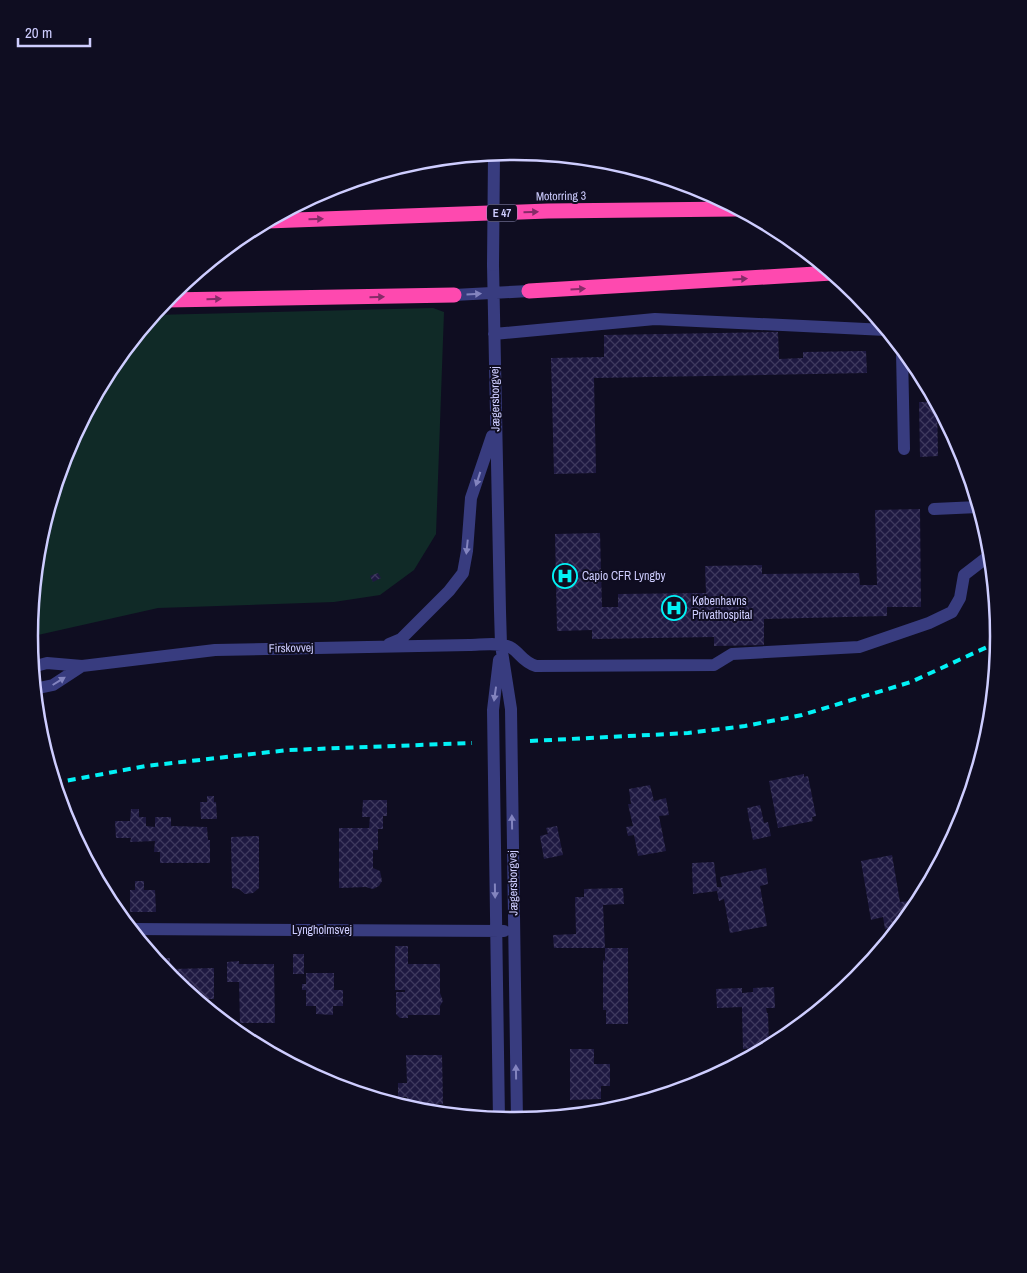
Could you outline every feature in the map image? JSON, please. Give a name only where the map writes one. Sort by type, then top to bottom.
[{"type":"highway","name":"Motorring 3","points":[[283,220],[548,211],[722,209]]},
{"type":"highway","points":[[529,292],[821,274]]},
{"type":"highway","points":[[177,300],[454,295]]},
{"type":"street","name":"Jægersborgvej","points":[[494,161],[495,426],[501,645],[510,709],[516,1112]]},
{"type":"street","points":[[454,295],[529,292]]},
{"type":"street","points":[[494,334],[654,319],[877,330]]},
{"type":"street","points":[[902,363],[904,449]]},
{"type":"street","points":[[381,646],[401,639],[460,578],[467,551],[472,498],[495,426]]},
{"type":"street","points":[[934,509],[971,507]]},
{"type":"street","points":[[501,645],[509,647],[522,659],[536,666],[714,665],[732,654],[859,648],[929,623],[952,612],[960,598],[964,575],[983,561]]},
{"type":"street","name":"Jægersborgvej","points":[[499,1112],[493,710],[501,645]]},
{"type":"street","name":"Firskovvej","points":[[39,665],[47,663],[82,666],[215,650],[501,645]]},
{"type":"street","name":"Firskovvej","points":[[41,688],[53,685],[82,666]]},
{"type":"street","name":"Lyngholmsvej","points":[[139,929],[514,931]]},
{"type":"green space","points":[[433,308],[444,312],[436,534],[414,570],[380,595],[334,602],[158,608],[38,635],[42,574],[47,544],[63,483],[74,454],[101,398],[136,347],[164,315]]},
{"type":"building","points":[[778,332],[779,359],[803,358],[803,352],[866,351],[867,373],[594,378],[596,473],[554,474],[551,358],[604,357],[604,335]]},
{"type":"building","points":[[919,402],[928,402],[937,421],[938,456],[920,457]]},
{"type":"building","points":[[920,509],[921,607],[887,607],[887,616],[764,619],[764,645],[714,646],[714,637],[592,639],[592,630],[557,631],[555,534],[600,533],[602,607],[618,607],[618,594],[706,593],[705,566],[762,565],[762,574],[859,573],[860,585],[877,585],[875,510]]},
{"type":"building","points":[[378,573],[381,578],[373,582],[370,576]]},
{"type":"building","points":[[804,774],[804,777],[808,776],[816,816],[812,817],[813,821],[778,828],[769,781]]},
{"type":"building","points":[[650,785],[654,801],[666,798],[669,815],[659,816],[666,851],[638,856],[634,835],[628,836],[626,827],[633,826],[628,804],[631,804],[629,789]]},
{"type":"building","points":[[207,796],[214,796],[217,819],[201,819],[200,802],[207,802]]},
{"type":"building","points":[[363,800],[387,800],[387,816],[383,816],[383,829],[378,829],[378,850],[373,850],[373,868],[380,871],[382,881],[379,886],[373,889],[366,887],[339,888],[339,828],[369,828],[370,817],[362,817]]},
{"type":"building","points":[[760,805],[764,823],[768,822],[771,836],[753,840],[747,808]]},
{"type":"building","points":[[131,809],[139,809],[139,817],[146,817],[146,826],[155,827],[155,817],[171,817],[171,826],[207,827],[208,840],[210,840],[210,863],[160,863],[160,852],[154,852],[155,841],[130,842],[131,838],[116,838],[115,821],[130,821]]},
{"type":"building","points":[[557,826],[563,855],[544,859],[540,836],[548,834],[546,828]]},
{"type":"building","points":[[259,836],[259,888],[253,893],[245,894],[239,889],[232,888],[231,837]]},
{"type":"building","points":[[892,855],[900,902],[909,901],[889,928],[885,929],[883,917],[871,920],[861,861]]},
{"type":"building","points":[[714,862],[717,887],[722,887],[720,877],[766,868],[768,884],[760,886],[767,926],[730,933],[724,899],[719,901],[717,891],[693,894],[692,863]]},
{"type":"building","points":[[135,881],[144,881],[144,890],[155,890],[156,912],[130,912],[130,890],[135,890]]},
{"type":"building","points":[[623,888],[624,904],[603,905],[605,948],[554,948],[553,935],[576,934],[575,897],[584,897],[584,889]]},
{"type":"building","points":[[395,946],[408,946],[408,964],[440,964],[440,993],[443,1001],[440,1006],[440,1015],[408,1015],[408,1018],[400,1018],[396,1014],[396,992],[405,992],[405,990],[395,990]]},
{"type":"building","points":[[605,948],[628,948],[628,1024],[606,1024],[606,1010],[603,1010],[603,960],[605,961]]},
{"type":"building","points":[[293,954],[304,954],[304,974],[293,974]]},
{"type":"building","points":[[163,958],[170,958],[170,965]]},
{"type":"building","points":[[239,961],[239,964],[274,964],[275,1023],[240,1023],[239,982],[227,982],[227,962]]},
{"type":"building","points":[[214,968],[214,999],[206,999],[173,969]]},
{"type":"building","points":[[306,973],[334,973],[334,990],[343,990],[343,1006],[333,1006],[333,1015],[316,1014],[316,1006],[306,1006],[306,990],[302,990],[302,984],[306,984]]},
{"type":"building","points":[[774,987],[775,1008],[766,1008],[768,1013],[769,1038],[752,1048],[743,1049],[742,1007],[717,1008],[716,989],[742,988],[742,993],[753,992],[753,988]]},
{"type":"building","points":[[570,1049],[594,1049],[594,1064],[610,1064],[610,1086],[601,1086],[601,1099],[570,1100]]},
{"type":"building","points":[[406,1055],[442,1055],[443,1104],[427,1104],[407,1100],[407,1097],[398,1097],[398,1083],[407,1083]]},
{"type":"railway","points":[[530,741],[688,733],[745,726],[802,715],[911,682],[989,646]]},
{"type":"railway","points":[[61,782],[146,766],[288,750],[472,743]]},
{"type":"place","name":"Capio CFR Lyngby","points":[[565,576]]},
{"type":"place","name":"Københavns Privathospital","points":[[674,608]]}]
